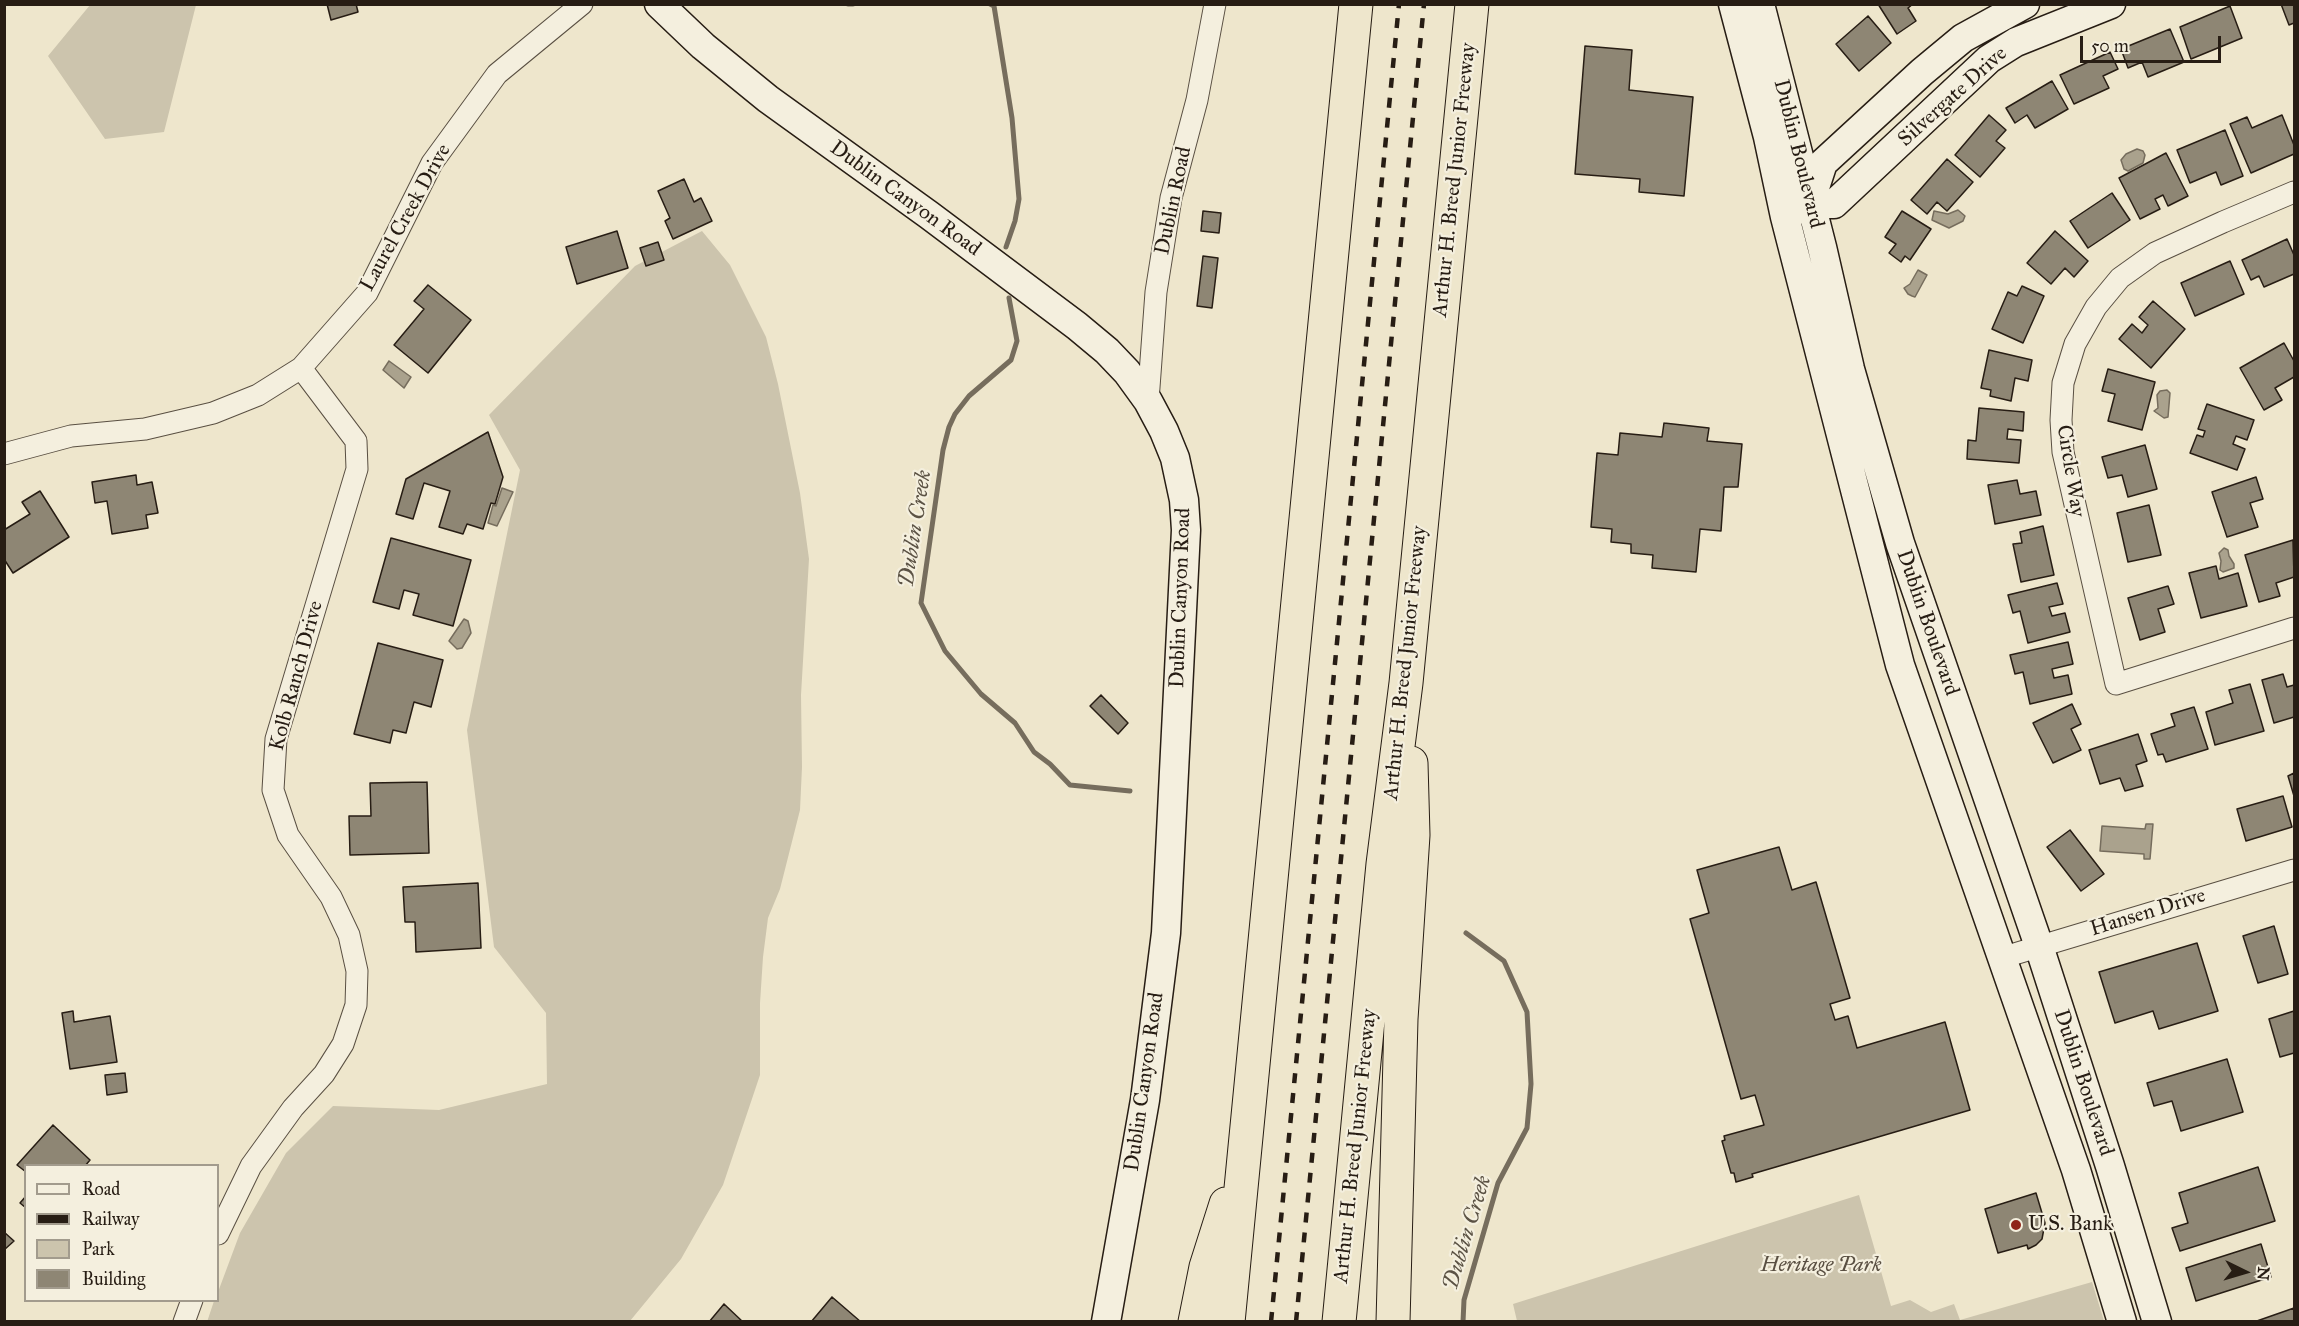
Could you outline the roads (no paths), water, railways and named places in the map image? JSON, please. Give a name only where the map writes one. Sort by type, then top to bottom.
[{"type":"highway","points":[[1228,1322],[1356,4]]},
{"type":"highway","name":"Arthur H. Breed Junior Freeway","points":[[1339,1322],[1383,864],[1406,683],[1472,4]]},
{"type":"highway","points":[[1393,1322],[1401,1019],[1413,835],[1406,683]]},
{"type":"highway","points":[[1195,1322],[1216,1233],[1244,1160]]},
{"type":"street","name":"Laurel Creek Drive","points":[[4,454],[71,436],[145,429],[213,413],[258,394],[301,368],[367,293],[432,163],[497,74],[582,4]]},
{"type":"street","name":"Dublin Canyon Road","points":[[659,4],[703,46],[768,99],[1077,326],[1127,372],[1148,401],[1170,444],[1179,471],[1186,515],[1166,933],[1145,1100],[1106,1322]]},
{"type":"street","name":"Dublin Road","points":[[1148,401],[1156,292],[1171,198],[1197,100],[1215,4]]},
{"type":"street","name":"Dublin Boulevard","points":[[1732,4],[1768,137],[1785,217],[1900,665],[2076,1170],[2122,1322]]},
{"type":"street","name":"Dublin Boulevard","points":[[1760,4],[1850,369],[1900,543],[2039,946],[2157,1322]]},
{"type":"street","name":"Silvergate Drive","points":[[1810,203],[1823,163],[1922,72],[1963,38],[2025,4]]},
{"type":"street","name":"Silvergate Drive","points":[[1785,217],[1810,203],[1834,204],[1989,59],[2016,42],[2111,4]]},
{"type":"street","name":"Circle Way","points":[[2295,192],[2155,253],[2120,278],[2096,307],[2075,344],[2063,383],[2061,420],[2063,452],[2116,684],[2295,628]]},
{"type":"street","name":"Kolb Ranch Drive","points":[[219,1232],[251,1166],[293,1108],[324,1074],[343,1044],[356,1005],[357,971],[349,935],[331,897],[288,835],[273,790],[276,739],[357,469],[356,441],[301,368]]},
{"type":"street","name":"Hansen Drive","points":[[2001,958],[2295,870]]},
{"type":"street","name":"Dublin Boulevard","points":[[2076,1170],[2092,1170],[2110,1222],[2129,1231]]},
{"type":"street","points":[[184,1322],[191,1302]]},
{"type":"waterway","name":"Dublin Creek","points":[[848,4],[853,4]]},
{"type":"waterway","name":"Dublin Creek","points":[[990,4],[994,6],[1012,118],[1019,199],[1015,221],[1006,247]]},
{"type":"waterway","name":"Dublin Creek","points":[[1009,298],[1017,341],[1011,360],[969,396],[955,414],[949,427],[943,450],[921,603],[945,651],[981,694],[1015,723],[1034,752],[1050,764],[1070,785],[1130,791]]},
{"type":"waterway","name":"Dublin Creek","points":[[1463,1322],[1464,1300],[1498,1183],[1527,1128],[1531,1084],[1527,1012],[1504,961],[1466,933]]},
{"type":"railway","points":[[1271,1322],[1399,4]]},
{"type":"railway","points":[[1296,1322],[1424,4]]},
{"type":"place","name":"U.S. Bank","points":[[2016,1225]]},
{"type":"park label","name":"Heritage Park","points":[[1821,1266]]}]
